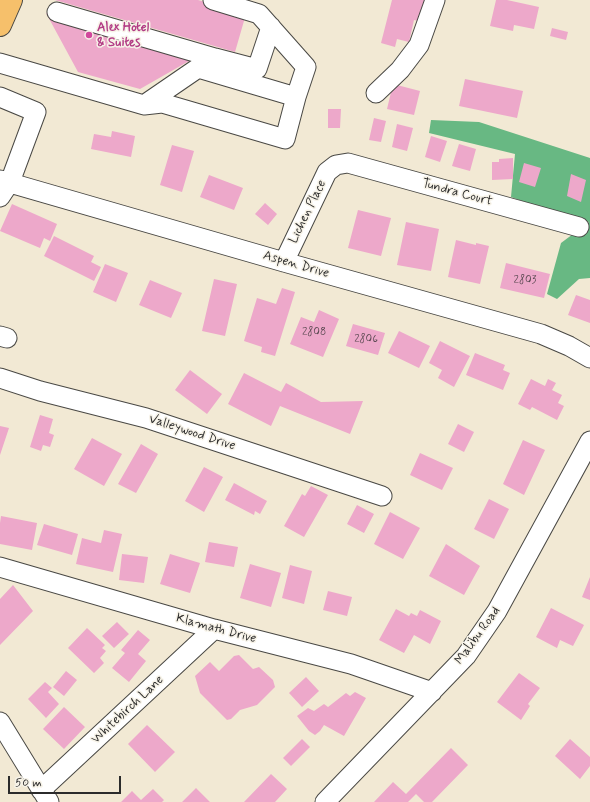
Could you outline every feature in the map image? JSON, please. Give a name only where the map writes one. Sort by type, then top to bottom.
[{"type":"main road","points":[[0,24],[11,0]]},
{"type":"street","points":[[0,63],[144,105],[162,103],[285,139],[306,68],[259,14],[213,0]]},
{"type":"street","points":[[376,93],[400,70],[419,45],[435,0]]},
{"type":"street","points":[[56,12],[257,70],[271,27]]},
{"type":"street","points":[[144,105],[215,58]]},
{"type":"street","points":[[198,68],[296,98]]},
{"type":"street","points":[[0,97],[36,112],[3,186]]},
{"type":"street","name":"Tundra Court","points":[[336,164],[348,163],[578,227]]},
{"type":"street","name":"Lichen Place","points":[[284,262],[327,172],[336,164]]},
{"type":"street","name":"Aspen Drive","points":[[3,186],[284,262],[541,334],[590,358]]},
{"type":"street","name":"Valleywood Drive","points":[[0,378],[40,391],[146,418],[382,496]]},
{"type":"street","name":"Malibu Road","points":[[332,800],[466,656],[497,611],[590,441]]},
{"type":"street","name":"Klamath Drive","points":[[0,567],[214,629],[351,664],[432,692]]},
{"type":"street","name":"Whitebirch Lane","points":[[45,796],[214,629]]},
{"type":"street","points":[[0,722],[45,796]]},
{"type":"green space","points":[[431,120],[479,122],[590,158],[590,278],[579,279],[557,299],[547,294],[561,243],[589,222],[560,215],[511,197],[515,154],[429,133]]},
{"type":"building","points":[[55,0],[198,0],[246,14],[235,52]]},
{"type":"building","points":[[392,0],[427,0],[423,22],[414,20],[409,42],[397,39],[395,47],[381,43]]},
{"type":"building","points":[[496,0],[507,0],[539,7],[534,29],[514,25],[513,31],[490,26]]},
{"type":"building","name":"Alex Hotel & Suites","points":[[46,13],[196,57],[140,89],[78,72]]},
{"type":"building","points":[[552,28],[568,32],[566,40],[550,36]]},
{"type":"building","points":[[465,79],[523,91],[517,118],[459,106]]},
{"type":"building","points":[[393,84],[420,91],[414,115],[387,109]]},
{"type":"building","points":[[328,109],[341,109],[340,128],[328,128]]},
{"type":"building","points":[[374,118],[386,121],[381,142],[369,140]]},
{"type":"building","points":[[397,124],[413,128],[407,151],[392,147]]},
{"type":"building","points":[[112,131],[135,136],[131,157],[91,149],[94,134],[111,137]]},
{"type":"building","points":[[431,136],[447,141],[440,162],[425,157]]},
{"type":"building","points":[[459,144],[476,149],[470,171],[452,166]]},
{"type":"building","points":[[172,145],[194,151],[182,192],[160,185]]},
{"type":"building","points":[[513,158],[513,179],[492,180],[492,162],[499,162],[499,159]]},
{"type":"building","points":[[524,163],[541,168],[535,187],[519,182]]},
{"type":"building","points":[[571,174],[586,180],[581,202],[567,196]]},
{"type":"building","points":[[209,175],[243,188],[234,210],[200,197]]},
{"type":"building","points":[[265,203],[277,214],[268,225],[255,214]]},
{"type":"building","points":[[12,204],[57,224],[50,241],[44,238],[40,248],[0,231]]},
{"type":"building","points":[[358,210],[391,218],[381,256],[348,248]]},
{"type":"building","points":[[406,222],[439,229],[431,271],[397,265]]},
{"type":"building","points":[[54,236],[94,256],[91,262],[101,267],[94,281],[44,256]]},
{"type":"building","points":[[456,240],[476,245],[476,243],[489,246],[480,284],[448,277]]},
{"type":"building","points":[[506,263],[550,274],[544,298],[500,288]]},
{"type":"building","points":[[105,264],[128,273],[116,302],[93,292]]},
{"type":"building","points":[[214,279],[237,284],[225,336],[202,331]]},
{"type":"building","points":[[150,280],[182,293],[171,318],[139,305]]},
{"type":"building","points":[[282,288],[295,292],[275,356],[261,352],[262,347],[244,341],[257,298],[276,304]]},
{"type":"building","points":[[576,295],[590,300],[590,323],[568,315]]},
{"type":"building","points":[[319,310],[339,319],[323,357],[290,344],[301,317],[314,322]]},
{"type":"building","points":[[353,324],[385,333],[378,355],[346,346]]},
{"type":"building","points":[[399,331],[430,346],[419,368],[388,353]]},
{"type":"building","points":[[440,341],[470,356],[454,387],[438,378],[442,370],[429,363]]},
{"type":"building","points":[[475,353],[505,365],[503,370],[510,373],[503,390],[466,375]]},
{"type":"building","points":[[190,370],[222,394],[207,414],[175,390]]},
{"type":"building","points":[[244,373],[281,392],[286,383],[321,402],[363,401],[350,434],[280,406],[271,426],[228,404]]},
{"type":"building","points":[[531,379],[545,386],[548,379],[556,383],[552,390],[562,395],[558,403],[564,406],[557,420],[532,407],[530,410],[518,404]]},
{"type":"building","points":[[40,415],[53,419],[49,433],[54,435],[50,447],[43,445],[41,451],[30,447]]},
{"type":"building","points":[[458,424],[474,432],[464,452],[448,444]]},
{"type":"building","points":[[0,426],[9,428],[0,455]]},
{"type":"building","points":[[92,438],[122,454],[104,486],[74,469]]},
{"type":"building","points":[[523,440],[545,450],[524,495],[503,484]]},
{"type":"building","points":[[141,444],[158,454],[136,493],[118,484]]},
{"type":"building","points":[[420,453],[453,468],[442,490],[410,475]]},
{"type":"building","points":[[204,467],[223,477],[204,512],[185,501]]},
{"type":"building","points":[[234,483],[267,501],[260,514],[255,511],[254,515],[225,500]]},
{"type":"building","points":[[311,486],[328,495],[304,537],[284,526],[302,494],[305,496]]},
{"type":"building","points":[[489,499],[509,509],[494,539],[474,529]]},
{"type":"building","points":[[357,505],[374,514],[364,533],[347,524]]},
{"type":"building","points":[[390,512],[420,528],[403,559],[374,544]]},
{"type":"building","points":[[1,516],[37,523],[32,550],[0,544]]},
{"type":"building","points":[[44,524],[78,534],[72,555],[37,545]]},
{"type":"building","points":[[104,530],[122,534],[113,572],[76,564],[82,538],[101,543]]},
{"type":"building","points":[[209,542],[238,547],[234,567],[205,562]]},
{"type":"building","points":[[446,544],[480,566],[464,595],[429,576]]},
{"type":"building","points":[[122,554],[148,557],[144,583],[119,580]]},
{"type":"building","points":[[170,554],[200,563],[190,593],[160,584]]},
{"type":"building","points":[[250,564],[281,573],[271,607],[240,598]]},
{"type":"building","points":[[290,565],[312,571],[304,604],[282,598]]},
{"type":"building","points":[[590,577],[590,600],[582,597]]},
{"type":"building","points":[[13,585],[33,611],[0,645],[0,599]]},
{"type":"building","points":[[328,591],[352,597],[347,616],[323,610]]},
{"type":"building","points":[[551,608],[584,625],[573,646],[560,640],[557,648],[536,637]]},
{"type":"building","points":[[396,609],[409,616],[411,613],[417,616],[420,610],[441,621],[430,644],[414,635],[404,653],[379,640]]},
{"type":"building","points":[[117,622],[129,634],[114,648],[102,636]]},
{"type":"building","points":[[87,628],[105,645],[102,648],[106,651],[100,658],[104,663],[94,673],[68,648]]},
{"type":"building","points":[[138,630],[150,640],[138,654],[146,661],[129,682],[112,668],[125,653],[121,650]]},
{"type":"building","points":[[239,655],[253,669],[259,667],[273,680],[275,687],[257,705],[240,710],[231,719],[227,720],[200,693],[195,676],[210,662],[219,671],[234,656]]},
{"type":"building","points":[[66,671],[77,680],[64,696],[53,687]]},
{"type":"building","points":[[519,673],[540,688],[528,704],[530,706],[521,720],[497,702]]},
{"type":"building","points":[[306,677],[319,691],[302,707],[289,693]]},
{"type":"building","points":[[45,682],[52,688],[48,692],[59,704],[46,718],[28,699]]},
{"type":"building","points":[[355,692],[366,698],[344,736],[324,725],[315,735],[309,731],[297,716],[308,708],[314,711],[324,704],[328,707],[346,693],[350,696]]},
{"type":"building","points":[[64,707],[85,727],[64,749],[43,729]]},
{"type":"building","points":[[147,725],[175,752],[155,772],[128,744]]},
{"type":"building","points":[[302,739],[310,747],[291,766],[283,758]]},
{"type":"building","points":[[570,739],[590,757],[590,766],[580,779],[555,756]]},
{"type":"building","points":[[451,748],[468,765],[432,802],[424,802],[416,794],[408,802],[374,802],[393,782],[406,794]]},
{"type":"building","points":[[271,774],[287,789],[275,802],[244,802]]},
{"type":"building","points":[[196,788],[210,802],[182,802]]},
{"type":"building","points":[[153,789],[164,800],[162,802],[121,802],[132,791],[141,800]]},
{"type":"place","name":"Alex Hotel & Suites","points":[[89,35]]}]
